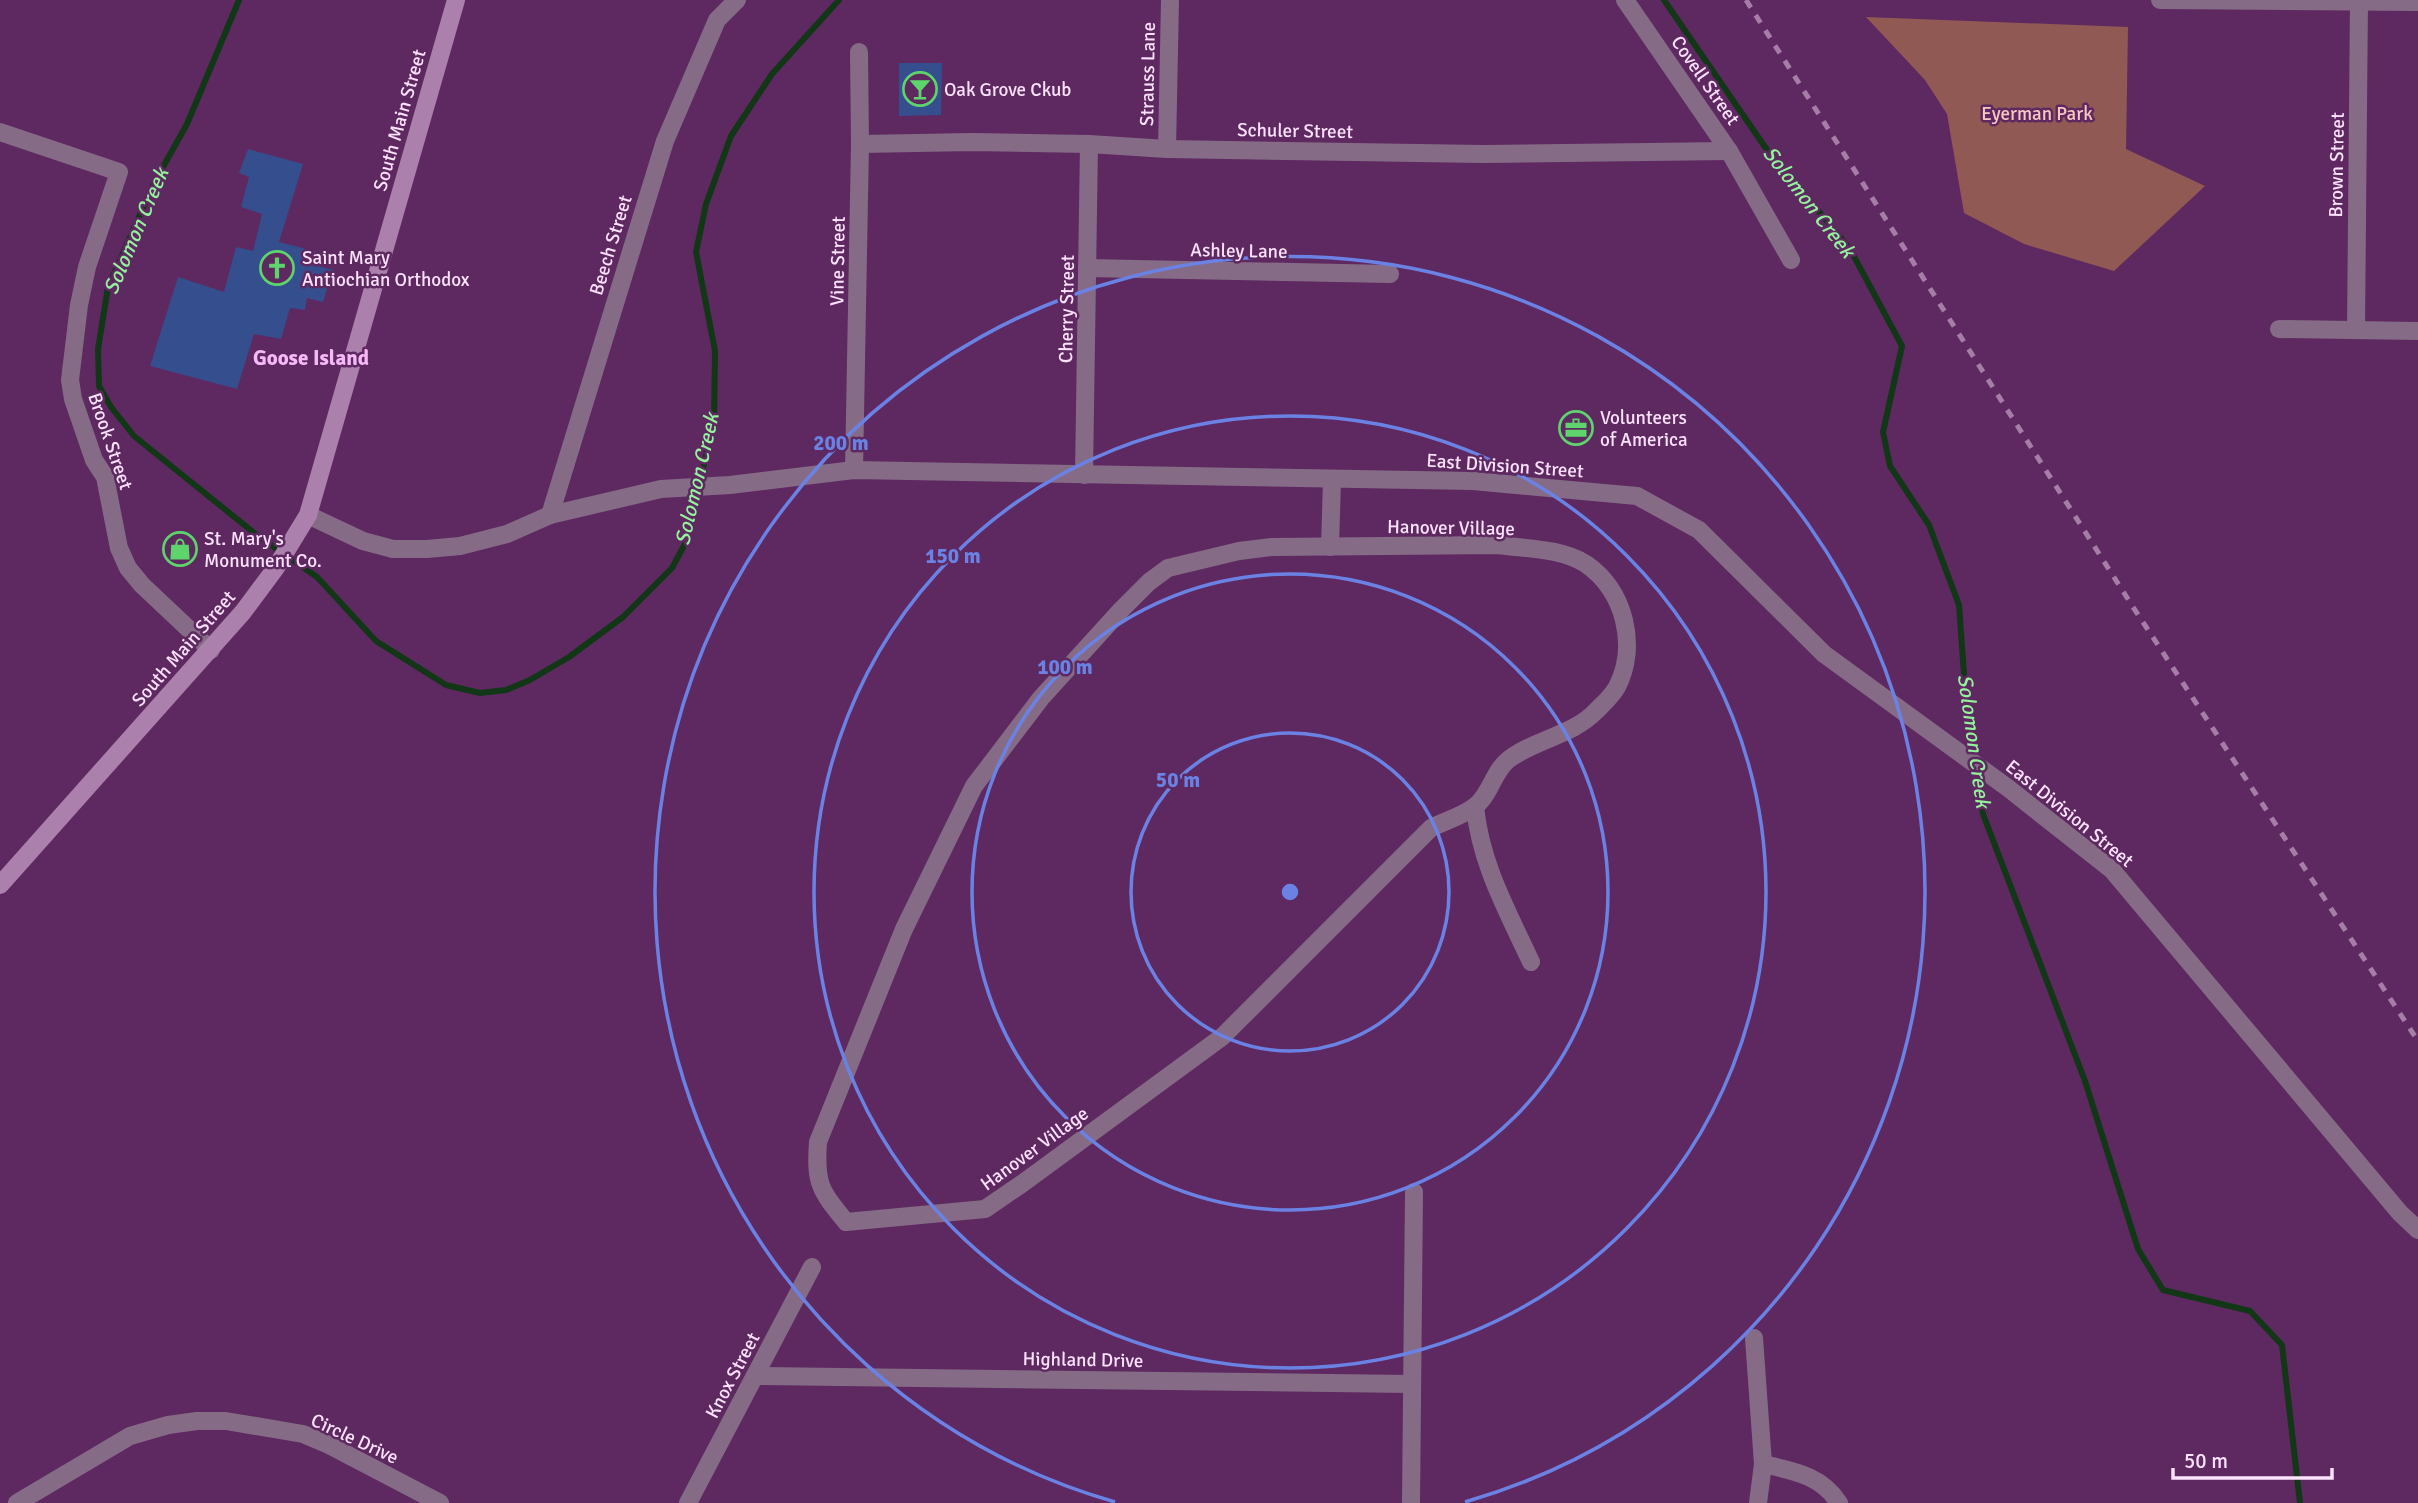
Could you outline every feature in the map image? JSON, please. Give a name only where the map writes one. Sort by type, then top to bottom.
[{"type":"main road","name":"South Main Street","points":[[0,885],[211,650],[275,569],[308,515],[456,0]]},
{"type":"street","name":"Beech Street","points":[[550,515],[665,141],[717,20],[737,0]]},
{"type":"street","name":"Strauss Lane","points":[[1167,149],[1170,0]]},
{"type":"street","name":"Covell Street","points":[[1625,0],[1730,151],[1791,260]]},
{"type":"street","points":[[2160,0],[2418,2]]},
{"type":"street","name":"Brown Street","points":[[2356,330],[2359,1]]},
{"type":"street","name":"Vine Street","points":[[854,470],[860,144],[859,52]]},
{"type":"street","name":"Brook Street","points":[[0,132],[118,173],[87,267],[79,305],[70,380],[73,399],[94,460],[105,477],[119,548],[128,568],[142,585],[211,650]]},
{"type":"street","name":"Schuler Street","points":[[860,144],[973,142],[1167,149],[1483,154],[1730,151]]},
{"type":"street","name":"Cherry Street","points":[[1084,475],[1089,145]]},
{"type":"street","name":"Ashley Lane","points":[[1087,268],[1390,274]]},
{"type":"street","points":[[2279,329],[2418,331]]},
{"type":"street","name":"East Division Street","points":[[308,515],[363,541],[393,549],[460,546],[507,534],[550,515],[661,489],[730,485],[854,470],[1473,481],[1637,496],[1699,530],[1824,654],[2008,788],[2112,870],[2391,1203],[2418,1230]]},
{"type":"street","points":[[1330,548],[1332,480]]},
{"type":"street","name":"Hanover Village","points":[[1498,545],[1560,553],[1586,564],[1608,586],[1622,609],[1627,634],[1625,665],[1616,690],[1594,714],[1571,730],[1527,747],[1505,762],[1475,807],[1431,828],[1222,1037],[985,1209],[846,1222],[822,1193],[816,1167],[818,1142],[904,929],[974,786],[1041,698],[1121,610],[1149,582],[1168,568],[1239,551],[1272,547],[1498,545]]},
{"type":"street","points":[[1475,807],[1478,836],[1486,863],[1531,962]]},
{"type":"street","points":[[1410,1503],[1414,1192]]},
{"type":"street","name":"Knox Street","points":[[688,1503],[812,1267]]},
{"type":"street","points":[[1754,1338],[1763,1464],[1758,1503]]},
{"type":"street","name":"Highland Drive","points":[[755,1376],[1411,1384]]},
{"type":"street","name":"Circle Drive","points":[[17,1503],[130,1436],[168,1425],[197,1421],[226,1421],[303,1434],[440,1503]]},
{"type":"street","points":[[1763,1464],[1807,1474],[1839,1503]]},
{"type":"green space","name":"Eyerman Park","points":[[1866,17],[2128,27],[2126,149],[2205,186],[2114,271],[2024,244],[1964,213],[1947,114],[1925,80]]},
{"type":"building","name":"Oak Grove Ckub","points":[[899,63],[942,63],[941,115],[899,116]]},
{"type":"building","name":"Saint Mary Antiochian Orthodox","points":[[248,149],[303,164],[279,242],[318,252],[314,265],[333,270],[323,302],[307,298],[305,310],[290,308],[281,339],[254,334],[237,389],[150,366],[178,277],[224,292],[236,247],[253,251],[262,214],[241,207],[249,177],[239,173]]},
{"type":"waterway","name":"Solomon Creek","points":[[239,0],[187,124],[154,183],[108,287],[98,349],[99,386],[111,407],[134,436],[258,536],[317,577],[376,641],[446,685],[480,693],[506,690],[530,680],[569,657],[623,617],[672,568],[686,542],[714,422],[715,351],[696,252],[706,204],[731,136],[772,74],[839,0]]},
{"type":"waterway","name":"Solomon Creek","points":[[1664,0],[1765,147],[1850,249],[1902,346],[1883,432],[1890,466],[1929,525],[1959,605],[1967,716],[1974,757]]},
{"type":"waterway","name":"Solomon Creek","points":[[1975,768],[1983,814],[2085,1081],[2138,1249],[2163,1290],[2250,1311],[2282,1345],[2300,1503]]},
{"type":"railway","points":[[1746,0],[2133,607],[2418,1041]]},
{"type":"place","name":"Oak Grove Ckub","points":[[920,89]]},
{"type":"place","name":"Saint Mary Antiochian Orthodox","points":[[277,268]]},
{"type":"place","name":"Volunteers of America","points":[[1576,428]]},
{"type":"place","name":"St. Mary's Monument Co.","points":[[180,549]]},
{"type":"district","name":"Goose Island","points":[[311,358]]}]
